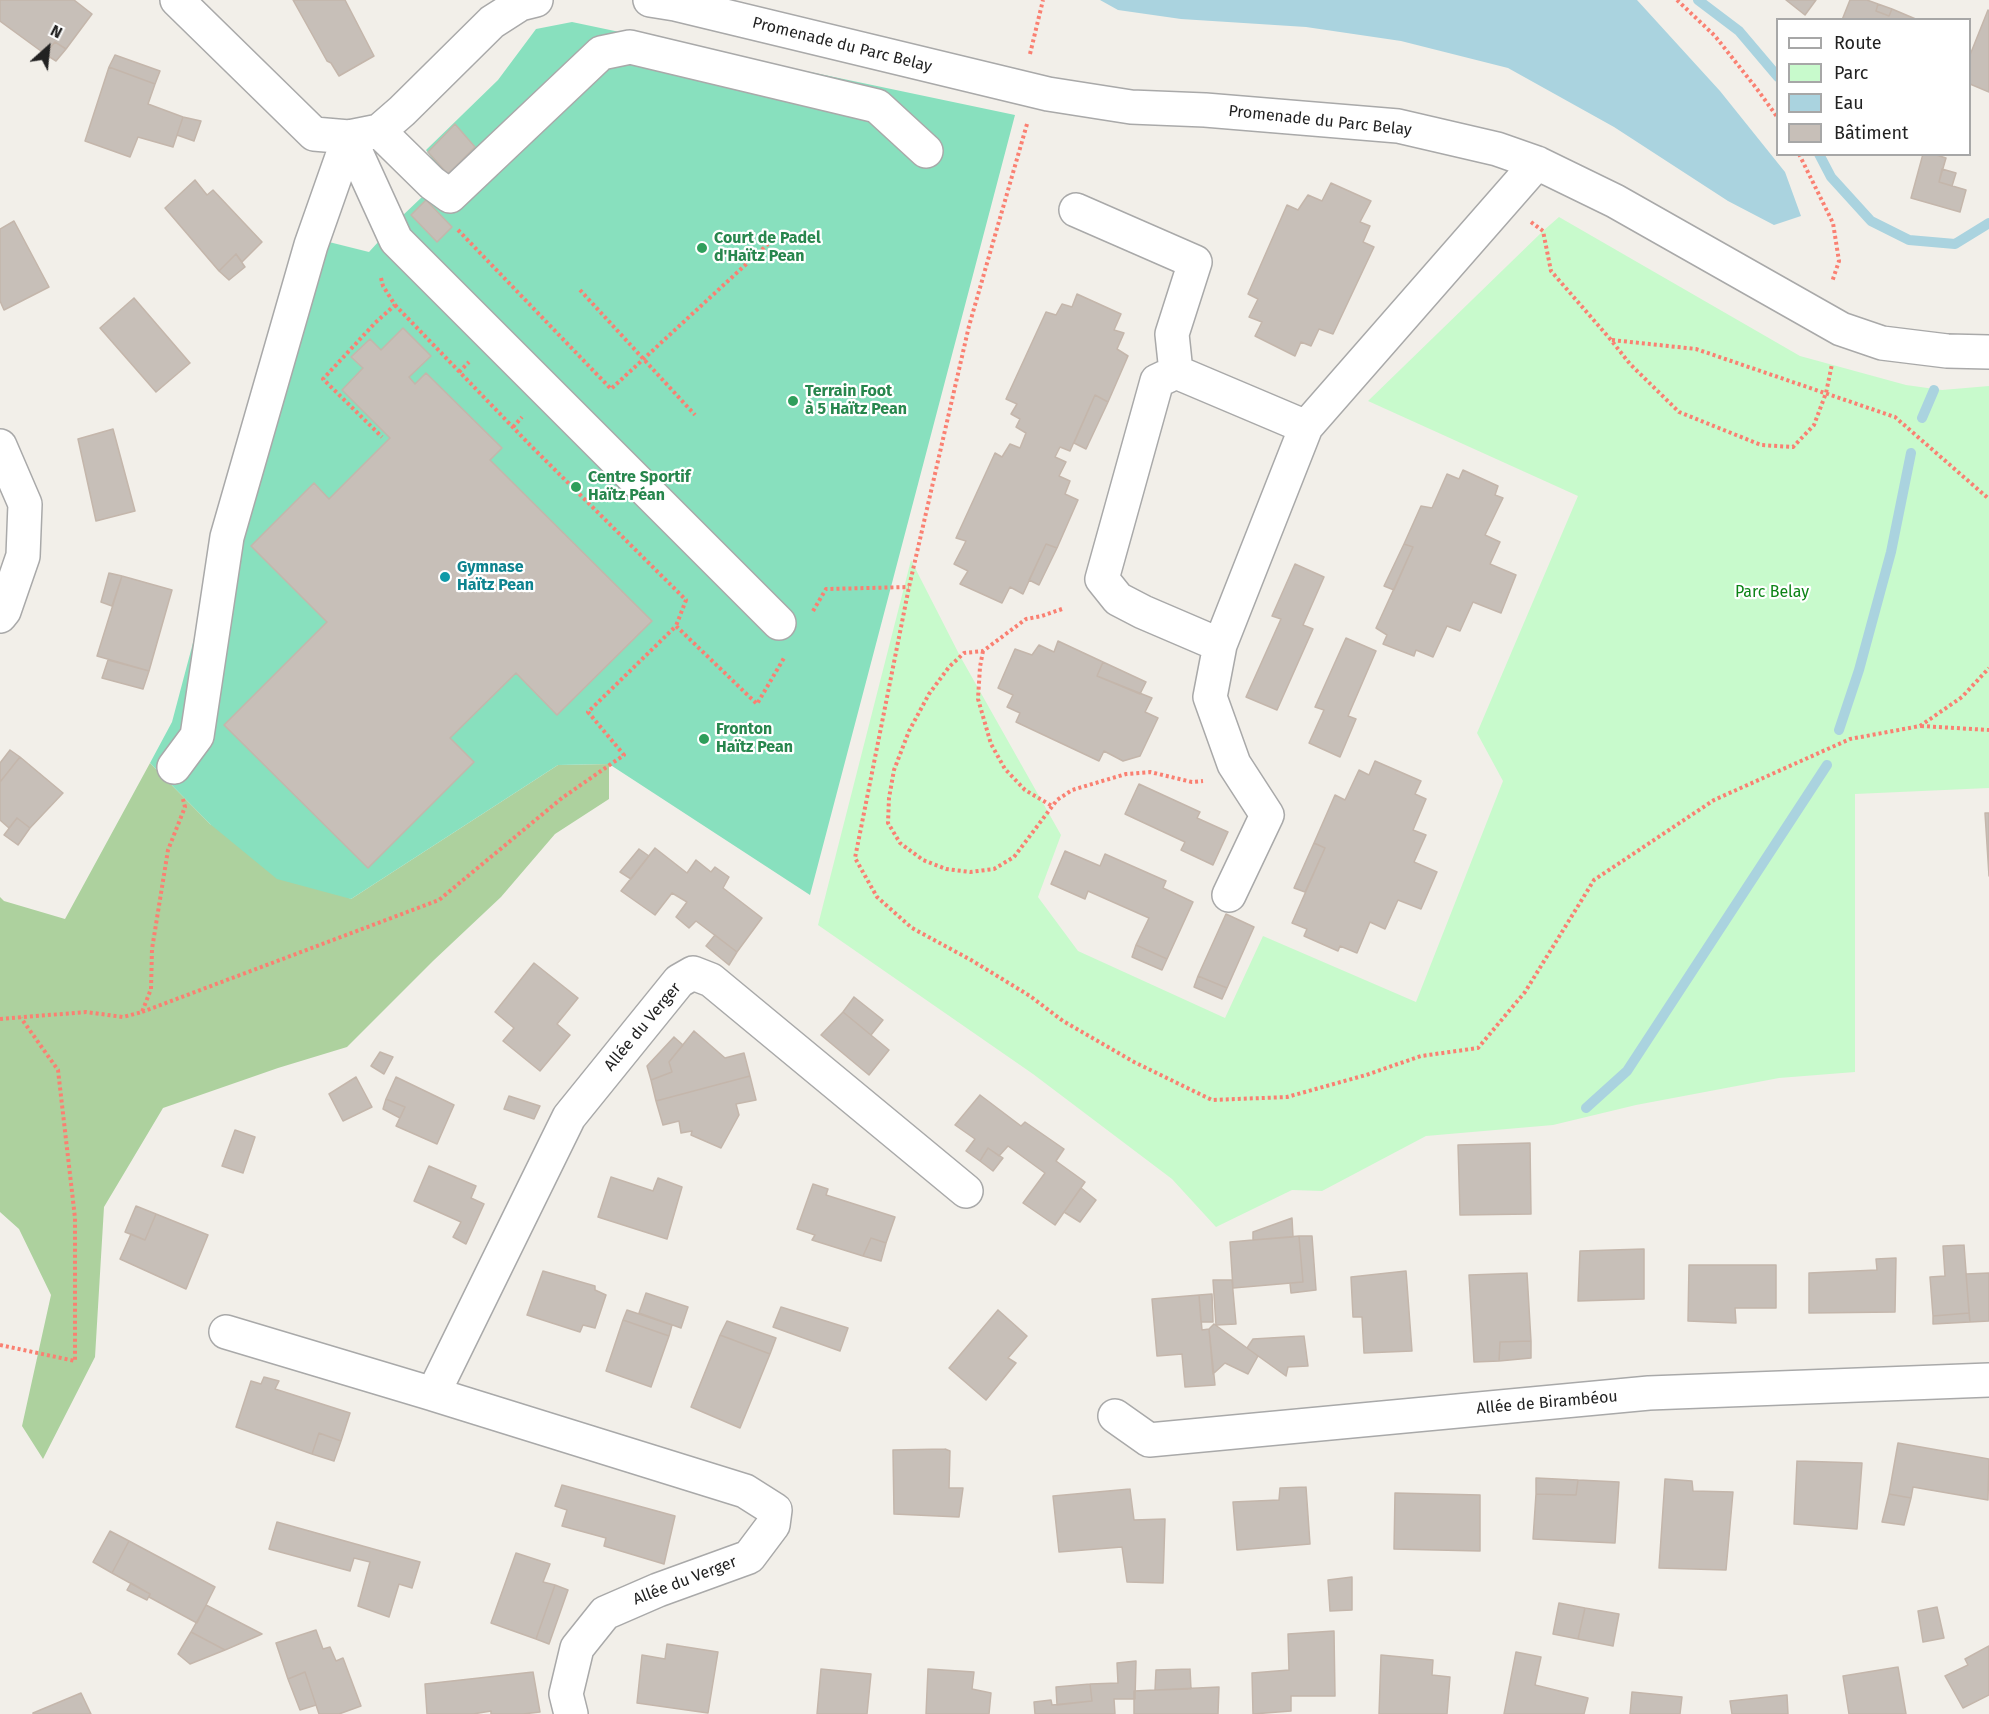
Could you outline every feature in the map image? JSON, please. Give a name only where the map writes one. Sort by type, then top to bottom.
[{"type":"street","points":[[177,0],[314,134],[364,134],[402,111],[492,22],[520,4],[536,0]]},
{"type":"street","name":"Promenade du Parc Belay","points":[[650,0],[1048,94],[1131,107],[1205,110],[1398,126],[1497,148],[1537,163],[1616,201],[1841,329],[1882,343],[1947,351],[1989,352]]},
{"type":"street","points":[[364,134],[450,196],[601,53],[630,47],[877,106],[926,151]]},
{"type":"street","points":[[364,134],[396,240],[794,620]]},
{"type":"street","points":[[174,767],[197,736],[227,537],[311,245],[364,134]]},
{"type":"street","points":[[1229,895],[1267,814],[1234,764],[1209,697],[1220,645],[1306,426],[1537,163]]},
{"type":"street","points":[[1076,210],[1195,262],[1172,334],[1176,372]]},
{"type":"street","points":[[1220,645],[1118,599],[1102,579],[1156,381],[1176,372],[1306,426]]},
{"type":"street","points":[[0,446],[25,504],[23,556],[0,616]]},
{"type":"street","name":"Allée du Verger","points":[[433,1394],[569,1117],[679,981],[693,973],[711,980],[966,1191]]},
{"type":"street","name":"Allée du Verger","points":[[226,1332],[745,1491],[775,1510],[773,1525],[749,1557],[658,1590],[605,1613],[577,1648],[567,1694],[571,1714]]},
{"type":"street","name":"Allée de Birambéou","points":[[1114,1416],[1149,1440],[1649,1393],[1989,1380]]},
{"type":"path","points":[[1028,63],[1043,0]]},
{"type":"path","points":[[1677,0],[1715,36],[1776,115]]},
{"type":"path","points":[[1800,156],[1833,223],[1839,261],[1828,292]]},
{"type":"path","points":[[450,196],[448,220],[611,389],[768,244]]},
{"type":"path","points":[[1543,231],[1551,271],[1630,364],[1679,412],[1761,445],[1793,447],[1814,425],[1826,393]]},
{"type":"path","points":[[0,1019],[86,1012],[123,1017],[142,1012],[439,900],[561,798],[624,755],[588,712],[676,626],[686,600],[394,305],[383,286],[378,262],[406,250]]},
{"type":"path","points":[[580,290],[695,415]]},
{"type":"path","points":[[382,437],[323,379],[394,305]]},
{"type":"path","points":[[1611,340],[1696,349],[1895,417],[1989,500]]},
{"type":"path","points":[[459,372],[467,364]]},
{"type":"path","points":[[513,427],[520,419]]},
{"type":"path","points":[[794,620],[826,589],[909,587]]},
{"type":"path","points":[[1062,609],[1042,616],[1026,618],[983,651],[964,653],[948,667],[929,694],[909,731],[894,770],[889,798],[888,823],[900,843],[923,861],[946,869],[970,872],[994,870],[1014,857],[1057,800],[1072,790],[1126,774],[1150,772],[1192,782],[1211,780]]},
{"type":"path","points":[[676,626],[757,704],[786,656]]},
{"type":"path","points":[[983,651],[978,699],[992,744],[1005,770],[1025,790],[1052,806]]},
{"type":"path","points":[[1920,726],[1989,730]]},
{"type":"path","points":[[142,1012],[151,988],[152,949],[168,850],[185,807],[174,767]]},
{"type":"path","points":[[0,1344],[75,1361],[75,1218],[58,1070],[21,1018]]},
{"type":"green space","name":"Centre Sportif Haïtz Péan","points":[[572,22],[1015,115],[810,895],[609,764],[558,765],[351,899],[277,879],[210,824],[150,763],[172,722],[301,235],[369,252],[401,217],[444,176],[426,150],[498,80],[536,29]]},
{"type":"green space","name":"Parc Belay","points":[[1559,217],[1800,356],[1906,385],[1942,390],[1989,386],[1989,788],[1855,794],[1855,1072],[1779,1078],[1636,1105],[1553,1125],[1426,1136],[1322,1191],[1292,1190],[1216,1227],[1172,1179],[1033,1074],[818,925],[911,560],[960,656],[1061,835],[1038,897],[1078,951],[1225,1018],[1263,936],[1416,1002],[1503,781],[1477,733],[1578,496],[1368,401]]},
{"type":"green space","points":[[150,763],[210,824],[351,899],[558,765],[609,764],[609,799],[555,834],[501,897],[347,1047],[163,1108],[104,1207],[95,1357],[43,1459],[22,1426],[51,1295],[19,1229],[0,1212],[0,897],[4,901],[65,919]]},
{"type":"water","points":[[1100,0],[1637,0],[1720,91],[1785,172],[1801,216],[1774,225],[1728,201],[1614,127],[1508,68],[1401,41],[1306,27],[1181,19],[1118,10]]},
{"type":"building","points":[[0,0],[74,0],[92,14],[66,49],[55,42],[45,54],[0,21]]},
{"type":"building","points":[[293,0],[345,0],[374,56],[339,76],[331,63],[327,61]]},
{"type":"building","points":[[1786,0],[1816,0],[1805,15]]},
{"type":"building","points":[[1850,0],[1867,0],[1878,4],[1876,11],[1889,16],[1892,9],[1913,18],[1843,18]]},
{"type":"building","points":[[1878,4],[1892,9],[1889,16],[1876,11]]},
{"type":"building","points":[[1988,10],[1989,92],[1971,84],[1971,52]]},
{"type":"building","points":[[55,42],[66,49],[56,61],[45,54]]},
{"type":"building","points":[[115,55],[160,71],[155,84],[109,67]]},
{"type":"building","points":[[109,67],[155,84],[148,104],[183,117],[173,147],[138,137],[130,157],[85,141]]},
{"type":"building","points":[[183,117],[201,121],[194,141],[177,135]]},
{"type":"building","points":[[455,124],[475,147],[448,174],[428,152]]},
{"type":"building","points":[[1922,156],[1946,158],[1939,182],[1966,190],[1960,212],[1911,198]]},
{"type":"building","points":[[1942,169],[1956,173],[1952,186],[1939,182]]},
{"type":"building","points":[[195,180],[207,195],[213,190],[262,242],[242,262],[236,254],[219,271],[165,208]]},
{"type":"building","points":[[1331,183],[1371,201],[1360,222],[1370,226],[1363,242],[1374,247],[1333,334],[1319,329],[1311,346],[1301,342],[1295,356],[1255,336],[1262,322],[1249,317],[1258,299],[1248,294],[1287,205],[1298,210],[1308,195],[1322,201]]},
{"type":"building","points":[[426,200],[452,227],[437,242],[411,215]]},
{"type":"building","points":[[14,221],[49,287],[4,310],[0,301],[0,229]]},
{"type":"building","points":[[236,254],[245,267],[229,280],[219,271]]},
{"type":"building","points":[[1077,294],[1121,314],[1114,330],[1124,333],[1117,349],[1128,356],[1108,402],[1095,395],[1070,451],[1060,447],[1055,457],[1066,462],[1059,476],[1070,481],[1065,494],[1078,500],[1057,548],[1046,544],[1023,594],[1010,587],[1002,603],[960,584],[968,571],[954,564],[966,541],[956,538],[995,453],[1002,457],[1010,444],[1020,448],[1026,433],[1016,427],[1020,419],[1011,414],[1017,404],[1006,399],[1046,312],[1056,315],[1062,304],[1072,307]]},
{"type":"building","points":[[134,298],[190,363],[156,392],[100,328]]},
{"type":"building","name":"Gymnase Haïtz Pean","points":[[403,328],[431,356],[409,377],[415,384],[426,373],[502,448],[490,460],[652,621],[557,715],[516,673],[450,738],[474,762],[368,868],[224,725],[327,622],[251,546],[314,483],[329,499],[390,438],[342,390],[363,368],[351,357],[370,339],[381,350]]},
{"type":"building","points":[[1095,395],[1108,402],[1086,449],[1074,443]]},
{"type":"building","points":[[113,429],[135,511],[96,521],[78,439]]},
{"type":"building","points":[[1463,470],[1498,486],[1495,495],[1503,498],[1485,535],[1500,542],[1490,564],[1516,575],[1501,613],[1473,602],[1460,631],[1447,626],[1433,657],[1416,650],[1414,656],[1383,644],[1387,635],[1376,628],[1413,547],[1404,544],[1421,506],[1432,508],[1447,474],[1459,479]]},
{"type":"building","points":[[1046,544],[1057,548],[1039,585],[1029,580]]},
{"type":"building","points":[[1404,544],[1413,547],[1394,590],[1384,586]]},
{"type":"building","points":[[1295,564],[1324,577],[1303,625],[1313,629],[1277,710],[1246,697],[1281,619],[1272,616]]},
{"type":"building","points":[[109,573],[122,576],[112,606],[101,602]]},
{"type":"building","points":[[122,576],[172,590],[149,671],[97,656]]},
{"type":"building","points":[[1346,638],[1376,651],[1348,716],[1356,719],[1340,757],[1309,743],[1324,710],[1315,707]]},
{"type":"building","points":[[1058,641],[1103,662],[1097,676],[1152,698],[1145,712],[1158,718],[1140,756],[1123,761],[1104,751],[1099,761],[1016,722],[1020,713],[1007,707],[1013,695],[998,688],[1015,649],[1032,655],[1039,645],[1054,652]]},
{"type":"building","points":[[108,660],[149,671],[143,689],[102,678]]},
{"type":"building","points":[[1103,662],[1146,682],[1140,694],[1097,676]]},
{"type":"building","points":[[10,750],[20,757],[0,782],[0,763]]},
{"type":"building","points":[[20,757],[63,793],[30,828],[17,818],[9,828],[0,820],[0,782]]},
{"type":"building","points":[[1375,761],[1421,781],[1415,794],[1426,799],[1413,830],[1426,835],[1414,862],[1437,872],[1421,909],[1398,900],[1385,929],[1370,922],[1357,953],[1340,946],[1338,951],[1304,936],[1307,929],[1292,923],[1325,848],[1314,843],[1335,795],[1345,800],[1359,770],[1369,775]]},
{"type":"building","points":[[1139,784],[1200,812],[1197,818],[1228,832],[1213,865],[1181,850],[1185,842],[1125,814]]},
{"type":"building","points":[[1985,813],[1989,813],[1989,876]]},
{"type":"building","points":[[17,818],[30,828],[18,845],[4,835]]},
{"type":"building","points":[[1314,843],[1325,848],[1305,892],[1294,888]]},
{"type":"building","points":[[655,848],[687,873],[696,860],[711,872],[715,867],[729,877],[723,888],[762,918],[737,952],[696,921],[689,928],[676,917],[687,902],[672,893],[655,915],[621,891]]},
{"type":"building","points":[[639,849],[649,856],[631,879],[620,872]]},
{"type":"building","points":[[1065,851],[1100,866],[1105,854],[1166,881],[1163,888],[1193,902],[1167,959],[1136,945],[1149,918],[1088,891],[1085,899],[1051,884]]},
{"type":"building","points":[[1226,914],[1254,927],[1227,988],[1198,976]]},
{"type":"building","points":[[715,935],[737,952],[729,965],[706,946]]},
{"type":"building","points":[[1136,945],[1167,959],[1162,970],[1132,957]]},
{"type":"building","points":[[534,963],[578,998],[557,1024],[570,1035],[540,1071],[503,1041],[514,1028],[495,1012]]},
{"type":"building","points":[[1198,976],[1227,988],[1222,999],[1194,987]]},
{"type":"building","points":[[854,997],[883,1020],[871,1035],[843,1012]]},
{"type":"building","points":[[843,1012],[889,1050],[869,1075],[821,1035]]},
{"type":"building","points":[[694,1031],[725,1058],[744,1053],[750,1076],[656,1101],[651,1080],[672,1072],[669,1062]]},
{"type":"building","points":[[674,1037],[683,1045],[669,1062],[672,1072],[651,1080],[647,1066]]},
{"type":"building","points":[[380,1052],[393,1057],[384,1074],[371,1066]]},
{"type":"building","points":[[750,1076],[756,1100],[736,1104],[739,1115],[721,1148],[691,1135],[692,1131],[681,1133],[679,1121],[663,1125],[656,1101]]},
{"type":"building","points":[[356,1077],[372,1107],[343,1121],[329,1094]]},
{"type":"building","points":[[396,1077],[454,1105],[437,1144],[396,1126],[405,1107],[386,1099]]},
{"type":"building","points":[[980,1095],[1021,1126],[1025,1122],[1064,1149],[1056,1161],[1085,1182],[1055,1225],[1023,1203],[1045,1173],[1008,1146],[999,1156],[988,1148],[980,1161],[966,1151],[975,1139],[955,1125]]},
{"type":"building","points":[[509,1096],[540,1106],[534,1119],[504,1109]]},
{"type":"building","points":[[386,1099],[405,1107],[400,1118],[383,1109]]},
{"type":"building","points":[[235,1130],[255,1137],[243,1173],[222,1166]]},
{"type":"building","points":[[1530,1143],[1531,1214],[1460,1215],[1458,1145]]},
{"type":"building","points":[[988,1148],[1003,1158],[993,1171],[980,1161]]},
{"type":"building","points":[[429,1166],[476,1186],[471,1198],[484,1204],[466,1244],[453,1237],[461,1222],[414,1201]]},
{"type":"building","points":[[611,1177],[653,1191],[658,1178],[682,1187],[667,1239],[598,1217]]},
{"type":"building","points":[[813,1184],[828,1189],[826,1195],[895,1217],[886,1243],[871,1238],[863,1256],[812,1240],[815,1235],[797,1229]]},
{"type":"building","points":[[1081,1188],[1096,1200],[1080,1222],[1064,1212]]},
{"type":"building","points":[[136,1206],[156,1214],[145,1240],[125,1232]]},
{"type":"building","points":[[156,1214],[208,1235],[186,1289],[120,1259],[131,1234],[145,1240]]},
{"type":"building","points":[[1292,1218],[1293,1237],[1253,1240],[1253,1232]]},
{"type":"building","points":[[1299,1236],[1303,1282],[1233,1288],[1230,1242]]},
{"type":"building","points":[[1299,1236],[1312,1236],[1316,1290],[1291,1293],[1290,1283],[1303,1282]]},
{"type":"building","points":[[871,1238],[886,1243],[881,1261],[863,1256]]},
{"type":"building","points":[[1964,1245],[1969,1313],[1933,1316],[1930,1277],[1945,1276],[1943,1246]]},
{"type":"building","points":[[1644,1249],[1644,1299],[1578,1301],[1580,1251]]},
{"type":"building","points":[[1896,1258],[1895,1312],[1809,1313],[1809,1273],[1877,1270],[1876,1259]]},
{"type":"building","points":[[1689,1265],[1776,1265],[1776,1308],[1735,1308],[1736,1323],[1688,1321]]},
{"type":"building","points":[[543,1271],[595,1286],[595,1290],[606,1295],[595,1328],[583,1325],[580,1332],[527,1315]]},
{"type":"building","points":[[1406,1271],[1412,1351],[1364,1353],[1362,1317],[1353,1317],[1351,1277]]},
{"type":"building","points":[[1527,1273],[1531,1341],[1500,1342],[1499,1361],[1474,1362],[1469,1275]]},
{"type":"building","points":[[1989,1273],[1989,1321],[1970,1322],[1966,1274]]},
{"type":"building","points":[[1213,1280],[1232,1280],[1236,1324],[1216,1325]]},
{"type":"building","points":[[646,1293],[688,1307],[681,1328],[639,1313]]},
{"type":"building","points":[[1212,1294],[1213,1322],[1201,1322],[1199,1295]]},
{"type":"building","points":[[1199,1295],[1202,1330],[1209,1329],[1215,1385],[1185,1387],[1182,1354],[1157,1356],[1152,1299]]},
{"type":"building","points":[[781,1307],[848,1328],[840,1351],[773,1327]]},
{"type":"building","points":[[627,1310],[672,1325],[669,1336],[623,1320]]},
{"type":"building","points":[[998,1310],[1027,1336],[1008,1358],[1016,1363],[986,1400],[949,1368]]},
{"type":"building","points":[[1969,1313],[1970,1322],[1933,1324],[1933,1316]]},
{"type":"building","points":[[623,1320],[669,1336],[651,1387],[606,1371]]},
{"type":"building","points":[[727,1321],[776,1338],[770,1354],[720,1335]]},
{"type":"building","points":[[1214,1324],[1258,1356],[1248,1374],[1225,1363],[1213,1374],[1209,1329]]},
{"type":"building","points":[[720,1335],[770,1354],[740,1428],[691,1407]]},
{"type":"building","points":[[1304,1336],[1308,1366],[1288,1367],[1286,1376],[1247,1348],[1253,1339]]},
{"type":"building","points":[[1531,1341],[1531,1358],[1499,1361],[1500,1342]]},
{"type":"building","points":[[264,1377],[279,1381],[275,1389],[350,1413],[341,1441],[319,1433],[312,1454],[236,1427],[251,1381],[261,1384]]},
{"type":"building","points":[[319,1433],[341,1441],[334,1461],[312,1454]]},
{"type":"building","points":[[1898,1443],[1989,1459],[1988,1500],[1913,1487],[1911,1498],[1889,1494]]},
{"type":"building","points":[[945,1449],[950,1451],[949,1488],[963,1488],[959,1517],[894,1514],[893,1450]]},
{"type":"building","points":[[1797,1461],[1862,1463],[1857,1529],[1794,1524]]},
{"type":"building","points":[[1536,1478],[1578,1480],[1576,1495],[1536,1494]]},
{"type":"building","points":[[1665,1479],[1692,1481],[1693,1491],[1733,1492],[1726,1570],[1659,1568]]},
{"type":"building","points":[[1578,1480],[1619,1482],[1615,1543],[1533,1539],[1536,1494],[1576,1495]]},
{"type":"building","points":[[562,1485],[675,1516],[664,1564],[604,1546],[606,1538],[562,1526],[567,1510],[555,1506]]},
{"type":"building","points":[[1306,1487],[1310,1544],[1237,1550],[1233,1502],[1279,1500],[1280,1488]]},
{"type":"building","points":[[1130,1489],[1134,1520],[1165,1519],[1163,1583],[1127,1582],[1122,1547],[1059,1552],[1053,1496]]},
{"type":"building","points":[[1395,1493],[1480,1495],[1480,1551],[1394,1549]]},
{"type":"building","points":[[1889,1494],[1911,1498],[1904,1525],[1882,1522]]},
{"type":"building","points":[[277,1522],[420,1562],[412,1588],[399,1584],[389,1617],[358,1606],[370,1562],[354,1558],[350,1571],[269,1549]]},
{"type":"building","points":[[110,1531],[129,1541],[112,1573],[93,1562]]},
{"type":"building","points":[[129,1541],[215,1587],[197,1623],[149,1597],[150,1594],[112,1573]]},
{"type":"building","points":[[516,1553],[550,1564],[543,1582],[555,1585],[536,1639],[491,1623]]},
{"type":"building","points":[[1352,1577],[1352,1610],[1330,1611],[1328,1580]]},
{"type":"building","points":[[131,1583],[150,1594],[147,1600],[127,1590]]},
{"type":"building","points":[[555,1585],[568,1590],[549,1644],[536,1639]]},
{"type":"building","points":[[1559,1603],[1585,1608],[1578,1639],[1553,1634]]},
{"type":"building","points":[[206,1605],[262,1634],[225,1650],[191,1632]]},
{"type":"building","points":[[1937,1607],[1944,1638],[1923,1642],[1918,1611]]},
{"type":"building","points":[[1585,1608],[1619,1614],[1613,1646],[1578,1639]]},
{"type":"building","points":[[316,1630],[323,1649],[330,1647],[336,1661],[343,1658],[361,1706],[339,1714],[319,1714],[305,1672],[288,1679],[276,1643]]},
{"type":"building","points":[[1334,1631],[1335,1696],[1291,1696],[1291,1711],[1253,1714],[1252,1673],[1289,1670],[1288,1634]]},
{"type":"building","points":[[191,1632],[225,1650],[190,1664],[178,1654]]},
{"type":"building","points":[[667,1644],[718,1652],[708,1713],[637,1703],[642,1655],[665,1659]]},
{"type":"building","points":[[1989,1646],[1989,1695],[1963,1708],[1945,1676],[1968,1665],[1965,1659]]},
{"type":"building","points":[[1516,1652],[1541,1657],[1535,1685],[1588,1698],[1584,1714],[1504,1714]]},
{"type":"building","points":[[1381,1655],[1433,1660],[1432,1675],[1450,1677],[1447,1714],[1379,1714]]},
{"type":"building","points":[[1136,1661],[1135,1699],[1114,1699],[1115,1714],[1035,1714],[1034,1702],[1051,1700],[1052,1705],[1092,1701],[1090,1684],[1118,1683],[1117,1663]]},
{"type":"building","points":[[1898,1667],[1906,1714],[1849,1714],[1843,1676]]},
{"type":"building","points":[[821,1669],[871,1674],[867,1714],[817,1714]]},
{"type":"building","points":[[928,1669],[974,1672],[972,1689],[991,1693],[989,1714],[926,1714]]},
{"type":"building","points":[[1190,1669],[1191,1689],[1155,1690],[1156,1670]]},
{"type":"building","points":[[305,1672],[316,1705],[300,1710],[288,1679]]},
{"type":"building","points":[[533,1672],[540,1712],[491,1714],[491,1711],[473,1714],[427,1714],[425,1684]]},
{"type":"building","points":[[1090,1684],[1092,1701],[1057,1705],[1056,1687]]},
{"type":"building","points":[[1219,1687],[1218,1714],[1134,1714],[1134,1691]]},
{"type":"building","points":[[1632,1692],[1682,1697],[1680,1714],[1630,1714]]},
{"type":"building","points":[[81,1693],[91,1714],[33,1714],[33,1713]]},
{"type":"building","points":[[1787,1695],[1788,1714],[1732,1714],[1730,1701]]},
{"type":"waterway","points":[[1698,0],[1739,31],[1776,75]]},
{"type":"waterway","points":[[1820,156],[1831,177],[1871,221],[1909,240],[1955,244],[1989,223]]},
{"type":"waterway","points":[[1922,418],[1934,390]]},
{"type":"waterway","points":[[1839,730],[1859,670],[1891,552],[1911,453]]},
{"type":"waterway","points":[[1586,1108],[1627,1071],[1827,765]]},
{"type":"place","name":"Court de Padel d'Haïtz Pean","points":[[702,248]]},
{"type":"place","name":"Terrain Foot à 5 Haïtz Pean","points":[[793,401]]},
{"type":"place","name":"Centre Sportif Haïtz Péan","points":[[576,487]]},
{"type":"place","name":"Gymnase Haïtz Pean","points":[[445,577]]},
{"type":"place","name":"Fronton Haïtz Pean","points":[[704,739]]}]
